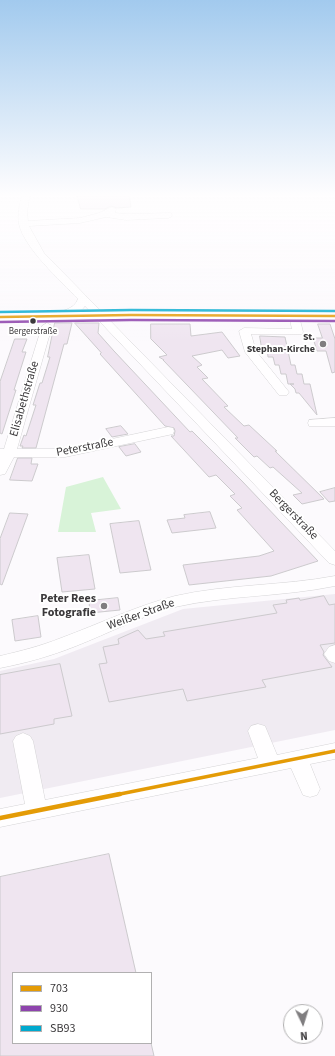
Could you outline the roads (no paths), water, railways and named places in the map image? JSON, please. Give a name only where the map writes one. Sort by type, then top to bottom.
[{"type":"main road","points":[[0,317],[335,316]]},
{"type":"street","name":"Bergerstraße","points":[[33,243],[41,255],[95,309],[208,429],[297,519],[335,560]]},
{"type":"street","points":[[61,316],[78,310],[83,298]]},
{"type":"street","points":[[283,392],[251,352],[244,331],[298,332],[294,316]]},
{"type":"street","name":"Elisabethstraße","points":[[0,471],[47,326]]},
{"type":"street","points":[[314,423],[335,422]]},
{"type":"street","name":"Peterstraße","points":[[5,454],[65,453],[168,431]]},
{"type":"street","name":"Weißer Straße","points":[[0,662],[52,649],[149,610],[173,602],[198,597],[315,585],[335,581]]},
{"type":"street","points":[[335,651],[333,654],[335,656]]},
{"type":"street","points":[[258,732],[270,764]]},
{"type":"street","points":[[23,741],[37,811]]},
{"type":"street","points":[[0,818],[335,751]]},
{"type":"street","points":[[298,759],[310,789]]},
{"type":"place","name":"Bergerstraße","points":[[33,321]]},
{"type":"place","name":"St. Stephan-Kirche","points":[[323,344]]},
{"type":"place","name":"Peter Rees Fotografie","points":[[104,606]]}]
